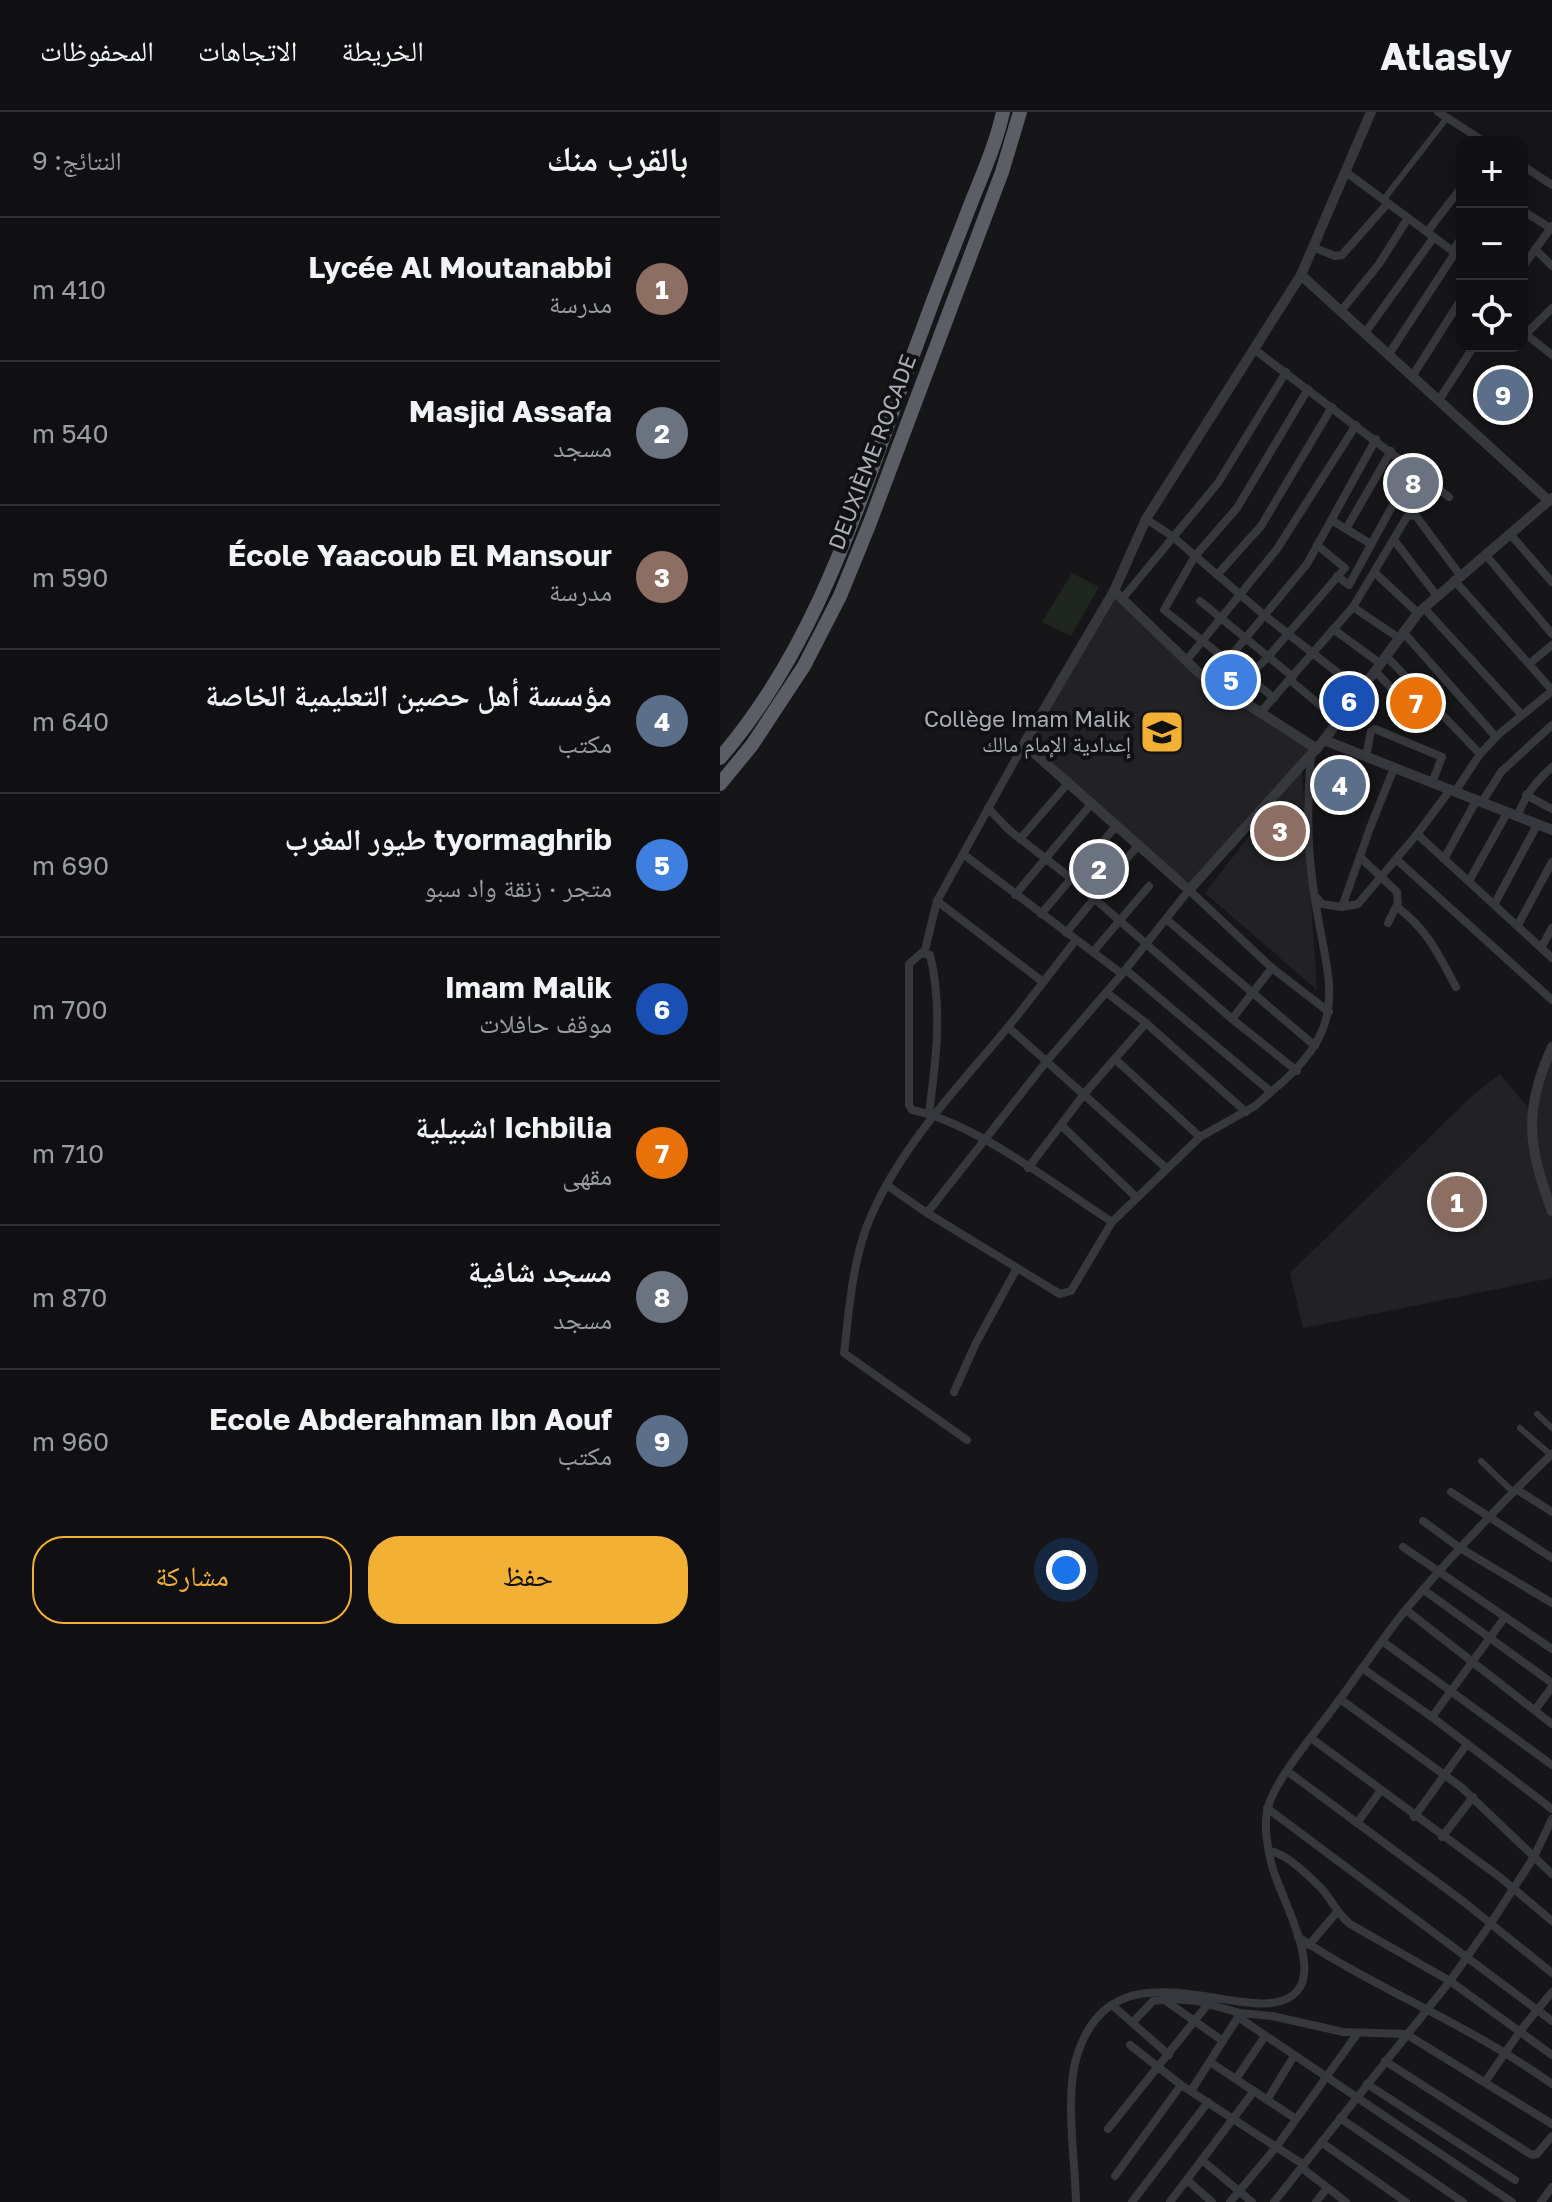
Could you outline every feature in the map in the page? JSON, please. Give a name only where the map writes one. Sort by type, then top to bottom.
[{"type":"highway","name":"DEUXIÈME ROCADE","points":[[720,758],[769,691],[840,556],[918,341],[987,164],[1003,112]]},
{"type":"highway","name":"DEUXIÈME ROCADE","points":[[720,784],[752,745],[804,666],[840,596],[997,186],[1020,112]]},
{"type":"street","points":[[1118,595],[1146,519],[1301,275],[1371,112]]},
{"type":"street","points":[[1438,112],[1475,136]]},
{"type":"street","points":[[1315,248],[1337,256],[1344,254],[1446,119]]},
{"type":"street","points":[[1528,171],[1552,185]]},
{"type":"street","points":[[1346,172],[1456,254],[1389,354]]},
{"type":"street","points":[[1365,333],[1456,196]]},
{"type":"street","points":[[1528,214],[1551,227],[1528,259]]},
{"type":"street","points":[[1341,311],[1379,264],[1408,218]]},
{"type":"street","points":[[1535,249],[1552,266]]},
{"type":"street","points":[[927,1213],[1046,1062],[1107,993],[1189,890],[1317,749],[1421,610],[1550,500],[1301,275]]},
{"type":"street","points":[[1413,375],[1456,307]]},
{"type":"street","points":[[1528,329],[1552,308]]},
{"type":"street","points":[[1528,335],[1552,355]]},
{"type":"street","points":[[1255,350],[1449,497]]},
{"type":"street","points":[[1439,400],[1470,352]]},
{"type":"street","points":[[1112,1222],[983,1140],[931,1114],[912,1110],[909,1105],[909,964],[925,950],[937,901],[1024,744],[1118,595],[1218,483],[1286,372]]},
{"type":"street","points":[[1274,698],[1164,610],[1195,556],[1237,508],[1308,389]]},
{"type":"street","points":[[1217,575],[1261,526],[1332,407]]},
{"type":"street","points":[[1186,661],[1294,525],[1356,425]]},
{"type":"street","points":[[1210,681],[1307,564],[1376,439]]},
{"type":"street","points":[[1346,529],[1391,451]]},
{"type":"street","points":[[1337,576],[1349,585],[1413,468]]},
{"type":"street","points":[[1260,713],[1353,607],[1408,515],[1414,514],[1457,578],[1552,691],[1480,754],[1358,904],[1342,907],[1322,904],[1313,888]]},
{"type":"street","points":[[1146,519],[1172,536],[1264,615],[1361,691]]},
{"type":"street","points":[[1331,520],[1371,544]]},
{"type":"street","points":[[1510,534],[1552,582]]},
{"type":"street","points":[[1394,540],[1437,596]]},
{"type":"street","points":[[1230,695],[1268,657],[1345,568],[1317,545]]},
{"type":"street","points":[[1485,554],[1552,634]]},
{"type":"street","points":[[1375,573],[1421,610],[1522,715]]},
{"type":"street","points":[[1118,595],[1210,681],[1317,749],[1366,757],[1551,828]]},
{"type":"street","points":[[1200,601],[1339,721]]},
{"type":"street","points":[[1353,607],[1401,635],[1496,737]]},
{"type":"street","points":[[1333,629],[1381,664],[1480,754]]},
{"type":"street","points":[[1529,664],[1552,645]]},
{"type":"street","points":[[1381,664],[1429,727]]},
{"type":"street","points":[[1444,859],[1501,772],[1552,725]]},
{"type":"street","points":[[1366,757],[1372,730],[1376,730],[1441,756],[1443,759],[1432,783]]},
{"type":"street","points":[[1024,744],[1139,844],[1272,968],[1329,1012]]},
{"type":"street","points":[[888,1186],[1060,1294],[1071,1291],[1112,1222],[1136,1197],[1200,1137],[1246,1112],[1297,1071],[1315,1046],[1329,1012],[1329,979],[1313,888],[1307,820],[1317,749]]},
{"type":"street","points":[[1469,881],[1526,795],[1552,767]]},
{"type":"street","points":[[1342,907],[1394,768]]},
{"type":"street","points":[[1020,839],[1069,782]]},
{"type":"street","points":[[1526,795],[1552,809]]},
{"type":"street","points":[[1015,895],[1092,803]]},
{"type":"street","points":[[988,808],[1020,839],[1072,879],[1232,1019],[1297,1071]]},
{"type":"street","points":[[1041,914],[1117,825]]},
{"type":"street","points":[[1495,903],[1537,825]]},
{"type":"street","points":[[1417,834],[1552,958]]},
{"type":"street","points":[[1066,933],[1139,844]]},
{"type":"street","points":[[963,854],[1066,933],[1124,972],[1271,1092]]},
{"type":"street","points":[[1360,857],[1397,892],[1397,907],[1388,923]]},
{"type":"street","points":[[1396,859],[1552,1000]]},
{"type":"street","points":[[1518,925],[1552,862]]},
{"type":"street","points":[[1093,952],[1149,886]]},
{"type":"street","points":[[937,901],[1043,982]]},
{"type":"street","points":[[1397,907],[1418,923],[1456,987]]},
{"type":"street","points":[[1166,919],[1315,1046]]},
{"type":"street","points":[[1541,948],[1552,928]]},
{"type":"street","points":[[967,1440],[844,1353],[859,1249],[888,1186],[931,1114],[1008,1027],[1076,940]]},
{"type":"street","points":[[922,953],[930,955],[937,1017],[937,1058],[931,1114]]},
{"type":"street","points":[[1232,1019],[1272,968]]},
{"type":"street","points":[[1107,993],[1146,1023],[1246,1112]]},
{"type":"street","points":[[1028,1168],[1085,1093],[1146,1023]]},
{"type":"street","points":[[1008,1027],[1166,1168]]},
{"type":"street","points":[[1552,1047],[1540,1077],[1531,1132],[1538,1171],[1550,1198],[1552,1211]]},
{"type":"street","points":[[1115,1059],[1200,1137]]},
{"type":"street","points":[[1062,1126],[1136,1197]]},
{"type":"street","points":[[954,1392],[976,1343],[1017,1268]]},
{"type":"street","points":[[1537,1414],[1552,1428]]},
{"type":"street","points":[[1076,2202],[1072,2107],[1075,2064],[1082,2043],[1112,2005],[1130,1996],[1157,1992],[1243,2002],[1282,2001],[1297,1991],[1303,1980],[1303,1961],[1298,1937],[1272,1866],[1267,1808],[1287,1771],[1406,1610],[1487,1517],[1550,1458],[1520,1428]]},
{"type":"street","points":[[1481,1461],[1514,1490],[1552,1512]]},
{"type":"street","points":[[1451,1492],[1552,1558]]},
{"type":"street","points":[[1423,1521],[1460,1548],[1552,1603]]},
{"type":"street","points":[[1403,1547],[1552,1649]]},
{"type":"street","points":[[1424,1590],[1552,1685],[1535,1710]]},
{"type":"street","points":[[1406,1610],[1552,1724]]},
{"type":"street","points":[[1432,1717],[1505,1617]]},
{"type":"street","points":[[1382,1641],[1552,1765]]},
{"type":"street","points":[[1362,1668],[1552,1809]]},
{"type":"street","points":[[1340,1699],[1473,1797],[1552,1874]]},
{"type":"street","points":[[1311,1738],[1513,1888],[1552,1921]]},
{"type":"street","points":[[1414,1817],[1467,1744]]},
{"type":"street","points":[[1287,1771],[1491,1923],[1552,1973]]},
{"type":"street","points":[[1357,1823],[1381,1790]]},
{"type":"street","points":[[1442,1837],[1473,1797]]},
{"type":"street","points":[[1267,1808],[1468,1955],[1552,2021]]},
{"type":"street","points":[[1274,2202],[1450,1981],[1534,1857],[1552,1819]]},
{"type":"street","points":[[1270,1851],[1280,1854],[1322,1889],[1337,1912],[1350,1924],[1450,1981],[1552,2055]]},
{"type":"street","points":[[1309,1945],[1337,1912]]},
{"type":"street","points":[[1298,1937],[1505,2052],[1552,2084]]},
{"type":"street","points":[[1485,2082],[1552,1992]]},
{"type":"street","points":[[1133,2022],[1149,2004],[1162,1999],[1208,2004],[1239,2015],[1294,2056],[1512,2202]]},
{"type":"street","points":[[1162,1999],[1223,2041]]},
{"type":"street","points":[[1108,2129],[1208,2004]]},
{"type":"street","points":[[1112,2005],[1169,2055]]},
{"type":"street","points":[[1239,2015],[1259,2013],[1357,2034],[1406,2034],[1552,2124]]},
{"type":"street","points":[[1191,2091],[1239,2015]]},
{"type":"street","points":[[1230,2202],[1277,2146],[1357,2034]]},
{"type":"street","points":[[1236,2079],[1265,2036]]},
{"type":"street","points":[[1130,2045],[1181,2085],[1277,2146],[1346,2202]]},
{"type":"street","points":[[1267,2100],[1294,2056]]},
{"type":"street","points":[[1385,2061],[1532,2155],[1537,2154],[1552,2136]]},
{"type":"street","points":[[1210,2062],[1296,2119]]},
{"type":"street","points":[[1367,2084],[1515,2180]]},
{"type":"street","points":[[1115,2176],[1181,2085]]},
{"type":"street","points":[[1170,2202],[1254,2091]]},
{"type":"street","points":[[1132,2202],[1208,2102]]},
{"type":"street","points":[[1340,2118],[1463,2202]]},
{"type":"street","points":[[1321,2142],[1406,2202]]},
{"type":"street","points":[[1202,2160],[1252,2202]]},
{"type":"street","points":[[1187,2180],[1212,2202]]},
{"type":"street","points":[[1541,2202],[1552,2187]]},
{"type":"street","points":[[1316,2202],[1327,2188]]},
{"type":"shaded area","points":[[1072,573],[1099,587],[1071,636],[1042,622]]},
{"type":"shaded area","name":"Collège Imam Malik إعدادية الإمام مالك","points":[[1113,591],[1199,673],[1319,750],[1302,769],[1317,990],[1205,893],[1294,778],[1192,884],[1141,848],[1025,750]]},
{"type":"shaded area","points":[[1552,1050],[1552,1278],[1303,1328],[1290,1273],[1472,1096],[1500,1074],[1533,1114]]},
{"type":"place","name":"Ecole Abderahman Ibn Aouf","points":[[1503,395]]},
{"type":"place","name":"مسجد شافية","points":[[1413,483]]},
{"type":"place","name":"tyormaghrib طيور المغرب","points":[[1231,680]]},
{"type":"place","name":"Imam Malik","points":[[1349,701]]},
{"type":"place","name":"Ichbilia اشبيلية","points":[[1416,703]]},
{"type":"place","name":"Collège Imam Malik إعدادية الإمام مالك","points":[[1162,732]]},
{"type":"place","name":"مؤسسة أهل حصين التعليمية الخاصة","points":[[1340,785]]},
{"type":"place","name":"École Yaacoub El Mansour","points":[[1280,831]]},
{"type":"place","name":"Masjid Assafa","points":[[1099,869]]},
{"type":"place","name":"Lycée Al Moutanabbi","points":[[1457,1202]]}]
